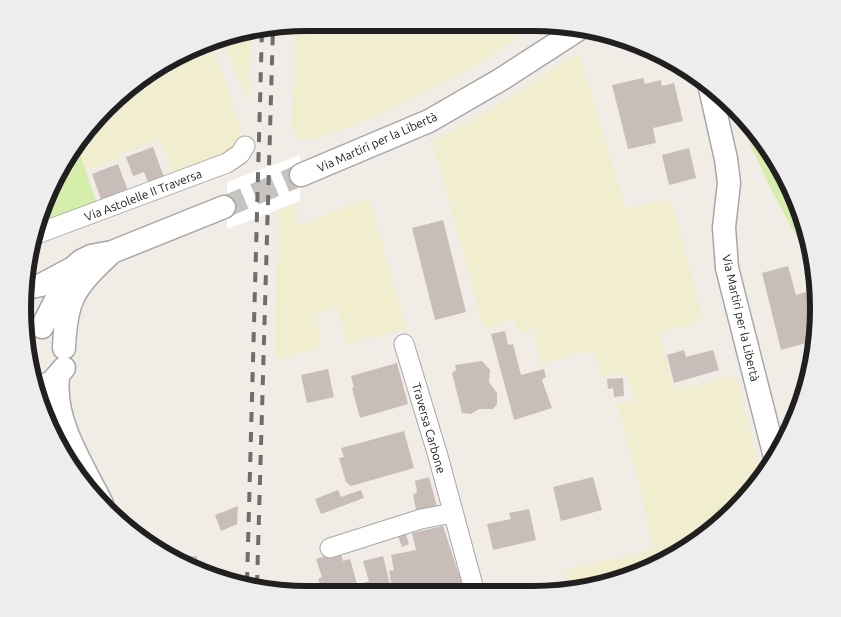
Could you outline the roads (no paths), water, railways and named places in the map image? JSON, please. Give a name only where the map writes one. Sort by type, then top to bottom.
[{"type":"street","name":"Via Martiri per la Libertà","points":[[301,175],[429,121],[500,80],[571,34]]},
{"type":"street","name":"Via Martiri per la Libertà","points":[[712,98],[726,159],[729,183],[724,227],[727,268],[773,448]]},
{"type":"street","name":"Via Astolelle II Traversa","points":[[42,232],[227,164],[240,154],[245,146]]},
{"type":"street","points":[[32,287],[41,285],[91,256],[112,252],[224,207]]},
{"type":"street","points":[[42,385],[51,383],[64,368],[66,318],[70,300],[90,272],[112,252]]},
{"type":"street","points":[[64,348],[56,335],[32,326],[73,268]]},
{"type":"street","name":"Traversa Carbone","points":[[404,344],[473,586]]},
{"type":"street","points":[[58,377],[57,399],[62,422],[89,476]]},
{"type":"street","points":[[50,408],[62,422]]},
{"type":"street","points":[[330,548],[421,520],[453,513]]},
{"type":"tunnel","points":[[224,207],[301,175]]},
{"type":"railway","points":[[257,581],[273,34]]},
{"type":"railway","points":[[247,578],[262,36]]}]
